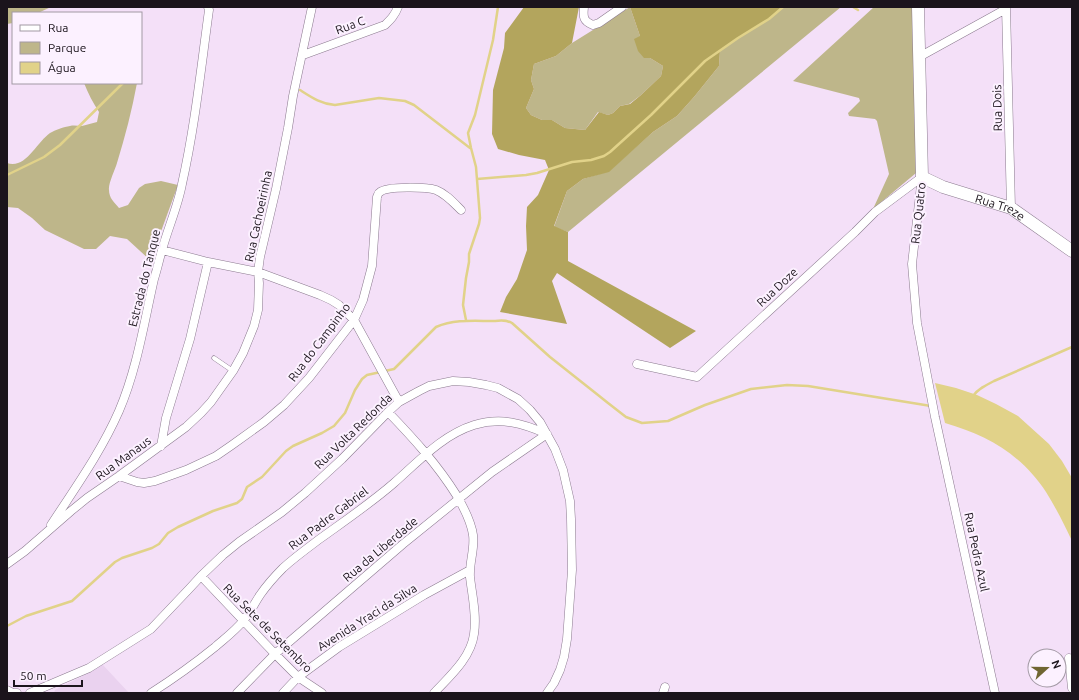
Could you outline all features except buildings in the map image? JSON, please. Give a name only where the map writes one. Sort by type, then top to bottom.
[{"type":"street","name":"Rua Cachoeirinha","points":[[161,446],[186,427],[211,402],[233,371],[243,353],[254,326],[258,310],[258,272],[260,257],[277,182],[312,7]]},
{"type":"street","name":"Rua C","points":[[302,55],[385,25],[392,19],[398,7]]},
{"type":"street","points":[[584,7],[584,17],[587,22],[593,25],[599,23],[622,7]]},
{"type":"street","name":"Rua Quatro","points":[[918,7],[922,177],[912,264],[917,323],[935,417]]},
{"type":"street","name":"Estrada do Tanque","points":[[45,534],[94,459],[110,431],[130,383],[139,351],[162,250],[177,206],[182,185],[194,124],[211,8]]},
{"type":"street","points":[[919,57],[1006,8]]},
{"type":"street","name":"Rua Dois","points":[[1006,8],[1011,208]]},
{"type":"street","name":"Rua Treze","points":[[922,177],[943,187],[1011,208],[1072,251]]},
{"type":"street","name":"Rua Doze","points":[[637,364],[697,377],[875,212],[922,177]]},
{"type":"street","name":"Rua do Campinho","points":[[119,476],[144,483],[155,481],[216,456],[264,422],[284,405],[309,378],[354,320],[364,300],[372,266],[377,197],[380,192],[412,186],[436,190],[448,196],[460,210]]},
{"type":"street","points":[[162,250],[208,262],[258,272],[292,284],[331,300],[339,305],[347,311],[354,320],[399,402]]},
{"type":"street","name":"Rua Manaus","points":[[7,564],[25,551],[87,498],[161,446],[166,418],[190,339],[208,262]]},
{"type":"street","name":"Rua Volta Redonda","points":[[30,693],[89,668],[151,629],[201,576],[239,542],[305,493],[342,459],[399,402],[429,386],[453,382],[469,382],[486,384],[498,388],[518,399],[530,410],[540,422],[556,449],[566,481],[572,519],[572,570],[567,639],[560,670],[547,693]]},
{"type":"street","points":[[388,412],[410,434],[439,469],[467,515],[473,535],[474,543],[470,570],[475,623],[473,641],[465,657],[452,675],[434,693]]},
{"type":"street","name":"Rua Pedra Azul","points":[[935,417],[995,693]]},
{"type":"street","name":"Rua Padre Gabriel","points":[[151,693],[195,663],[243,621],[260,594],[284,567],[393,484],[448,437],[474,425],[500,421],[515,422],[547,434]]},
{"type":"street","name":"Rua da Liberdade","points":[[237,693],[274,654],[363,577],[492,472],[547,434]]},
{"type":"street","name":"Avenida Yraci da Silva","points":[[283,693],[298,678],[340,647],[424,595],[470,570]]},
{"type":"street","name":"Rua Sete de Setembro","points":[[201,576],[298,678],[322,693]]},
{"type":"street","points":[[1069,658],[1072,688]]},
{"type":"street","points":[[7,690],[17,693]]},
{"type":"lane","points":[[214,358],[233,371]]},
{"type":"shaded area","points":[[524,7],[579,7],[572,43],[556,56],[534,64],[531,80],[534,89],[526,108],[531,115],[542,120],[552,120],[565,128],[585,130],[599,112],[608,115],[613,113],[620,106],[630,104],[661,76],[663,66],[650,58],[644,58],[638,51],[634,39],[640,36],[630,7],[783,7],[769,19],[720,51],[719,66],[677,116],[653,132],[609,172],[583,179],[567,191],[554,226],[568,232],[568,261],[696,331],[670,348],[557,273],[552,281],[567,324],[500,312],[506,297],[517,279],[527,250],[527,207],[538,195],[549,170],[545,160],[498,149],[492,134],[493,90],[504,48],[505,33]]},
{"type":"shaded area","points":[[102,664],[129,693],[54,693],[55,690],[83,676]]},
{"type":"green space","points":[[7,7],[51,7],[40,12],[12,12],[12,23],[7,24]]},
{"type":"green space","points":[[630,7],[640,36],[650,58],[663,66],[661,76],[629,104],[620,106],[613,113],[608,115],[598,112],[585,130],[565,128],[552,120],[542,120],[531,115],[526,108],[534,89],[531,80],[534,64],[556,56],[572,43]]},
{"type":"green space","points":[[783,7],[841,7],[568,232],[554,227],[567,191],[583,179],[609,171],[653,132],[677,116],[719,66],[720,51],[769,19]]},
{"type":"green space","points":[[874,7],[915,7],[916,173],[873,209],[889,174],[877,121],[875,119],[849,116],[848,113],[860,101],[859,98],[793,81]]},
{"type":"green space","points":[[84,84],[137,84],[126,133],[109,187],[111,198],[119,208],[128,205],[139,188],[145,184],[161,181],[178,185],[151,261],[127,239],[110,236],[96,249],[84,249],[45,230],[18,208],[7,207],[7,163],[19,163],[25,159],[45,137],[54,131],[68,126],[82,126],[97,122],[99,112]]},
{"type":"water","points":[[935,383],[977,395],[996,404],[1018,416],[1049,444],[1062,461],[1072,478],[1072,541],[1046,492],[1026,467],[1015,457],[989,440],[945,423]]},
{"type":"waterway","points":[[466,320],[463,305],[469,254],[480,218],[476,167],[468,133],[475,115],[493,40],[498,7]]},
{"type":"waterway","points":[[477,179],[526,175],[572,162],[591,160],[604,156],[651,115],[705,61],[769,19],[783,7]]},
{"type":"waterway","points":[[853,7],[858,10]]},
{"type":"waterway","points":[[7,175],[44,157],[60,145],[122,84]]},
{"type":"waterway","points":[[300,90],[321,102],[335,105],[379,98],[405,101],[414,105],[470,148]]},
{"type":"waterway","points":[[7,626],[26,616],[72,601],[115,562],[122,558],[152,548],[159,544],[168,533],[178,527],[213,511],[237,503],[242,499],[247,487],[262,477],[286,451],[293,446],[334,426],[345,413],[355,390],[362,379],[367,375],[394,369],[436,327],[443,324],[464,321],[502,320],[512,323],[550,357],[626,417],[642,423],[668,421],[705,405],[751,389],[787,385],[808,386],[931,406]]},
{"type":"waterway","points":[[973,396],[980,389],[994,381],[1072,347]]}]
